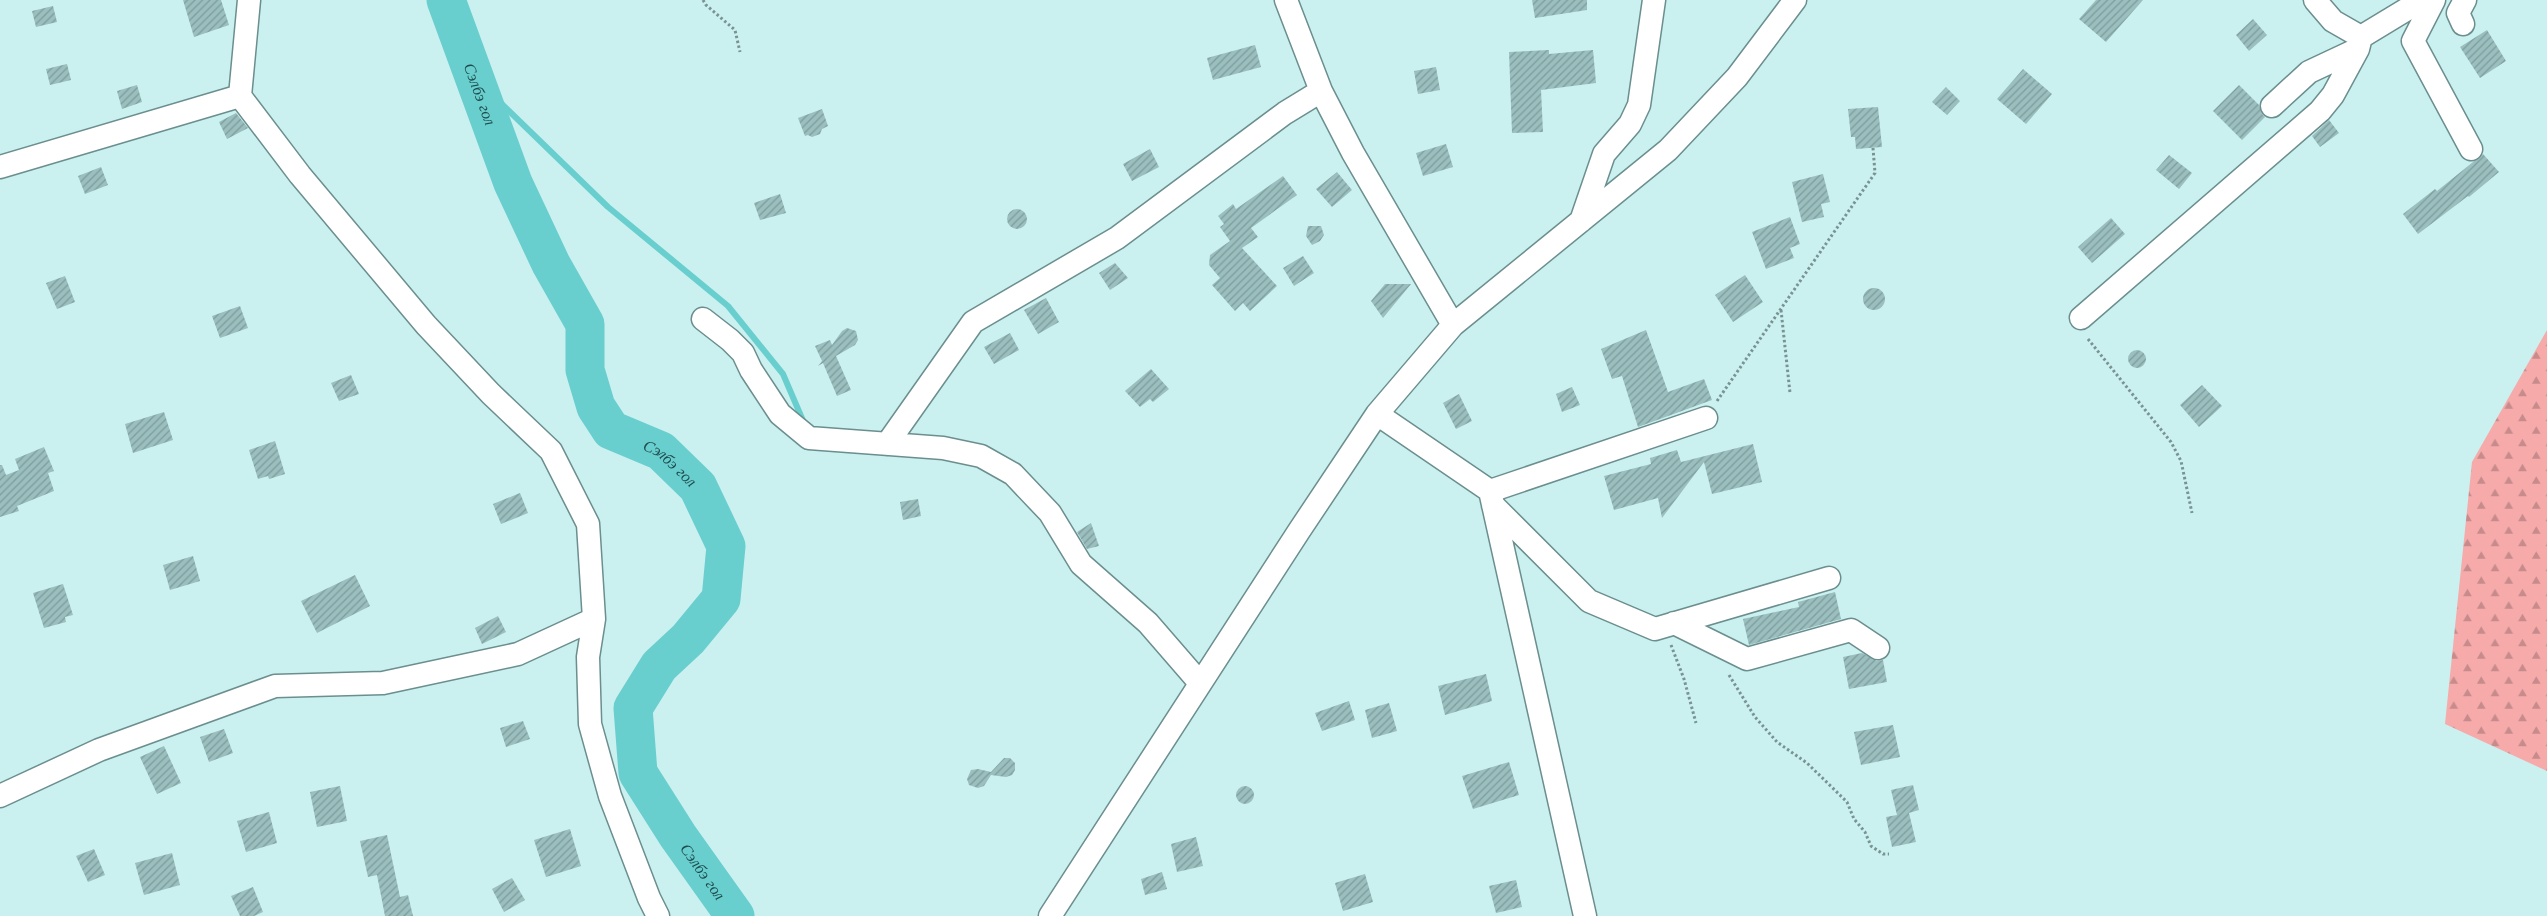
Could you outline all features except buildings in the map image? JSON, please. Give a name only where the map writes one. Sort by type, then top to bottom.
[{"type":"street","points":[[249,0],[240,96],[300,175],[426,325],[491,394],[551,451],[588,524],[594,619],[588,657],[590,724],[610,796],[649,898],[658,916]]},
{"type":"street","points":[[1286,0],[1321,91],[1352,153],[1453,325]]},
{"type":"street","points":[[1580,222],[1604,154],[1630,124],[1639,105],[1654,0]]},
{"type":"street","points":[[1050,916],[1377,414],[1453,325],[1668,150],[1737,77],[1795,0]]},
{"type":"street","points":[[2315,0],[2333,21],[2359,43]]},
{"type":"street","points":[[2272,106],[2308,72],[2359,43],[2422,0]]},
{"type":"street","points":[[2434,0],[2414,41],[2470,149]]},
{"type":"street","points":[[2463,24],[2458,13],[2465,0]]},
{"type":"street","points":[[2081,318],[2320,111],[2334,95],[2359,43]]},
{"type":"street","points":[[887,444],[973,322],[1118,238],[1285,113],[1321,91]]},
{"type":"street","points":[[0,167],[240,96]]},
{"type":"street","points":[[703,320],[743,352],[751,370],[780,414],[809,438],[943,448],[981,456],[1013,474],[1050,513],[1081,564],[1148,623],[1200,683]]},
{"type":"street","points":[[1377,414],[1492,498],[1589,601],[1655,629],[1829,578]]},
{"type":"street","points":[[1492,498],[1706,418]]},
{"type":"street","points":[[1492,498],[1585,916]]},
{"type":"street","points":[[0,796],[99,750],[275,686],[392,681],[518,654],[594,619]]},
{"type":"street","points":[[1668,625],[1747,659],[1852,630],[1878,648]]},
{"type":"path","points":[[703,0],[706,5],[735,30],[740,52]]},
{"type":"path","points":[[1706,418],[1875,173],[1873,148]]},
{"type":"path","points":[[1781,310],[1790,393]]},
{"type":"path","points":[[2081,318],[2079,328],[2171,442],[2182,461],[2192,513]]},
{"type":"path","points":[[1668,625],[1696,723]]},
{"type":"path","points":[[1724,669],[1736,683],[1755,717],[1777,742],[1807,763],[1847,802],[1854,819],[1865,832],[1871,846],[1883,854],[1889,854]]},
{"type":"green space","points":[[2547,330],[2547,771],[2445,724],[2472,462]]},
{"type":"waterway","name":"Сэлбэ гол","points":[[446,0],[513,183],[551,264],[585,324],[585,370],[596,407],[611,430],[661,451],[698,487],[726,546],[721,599],[688,639],[659,666],[633,708],[638,773],[678,836],[735,916]]},
{"type":"waterway","points":[[462,0],[473,53],[474,77],[608,207],[728,306],[783,374],[804,423]]}]
